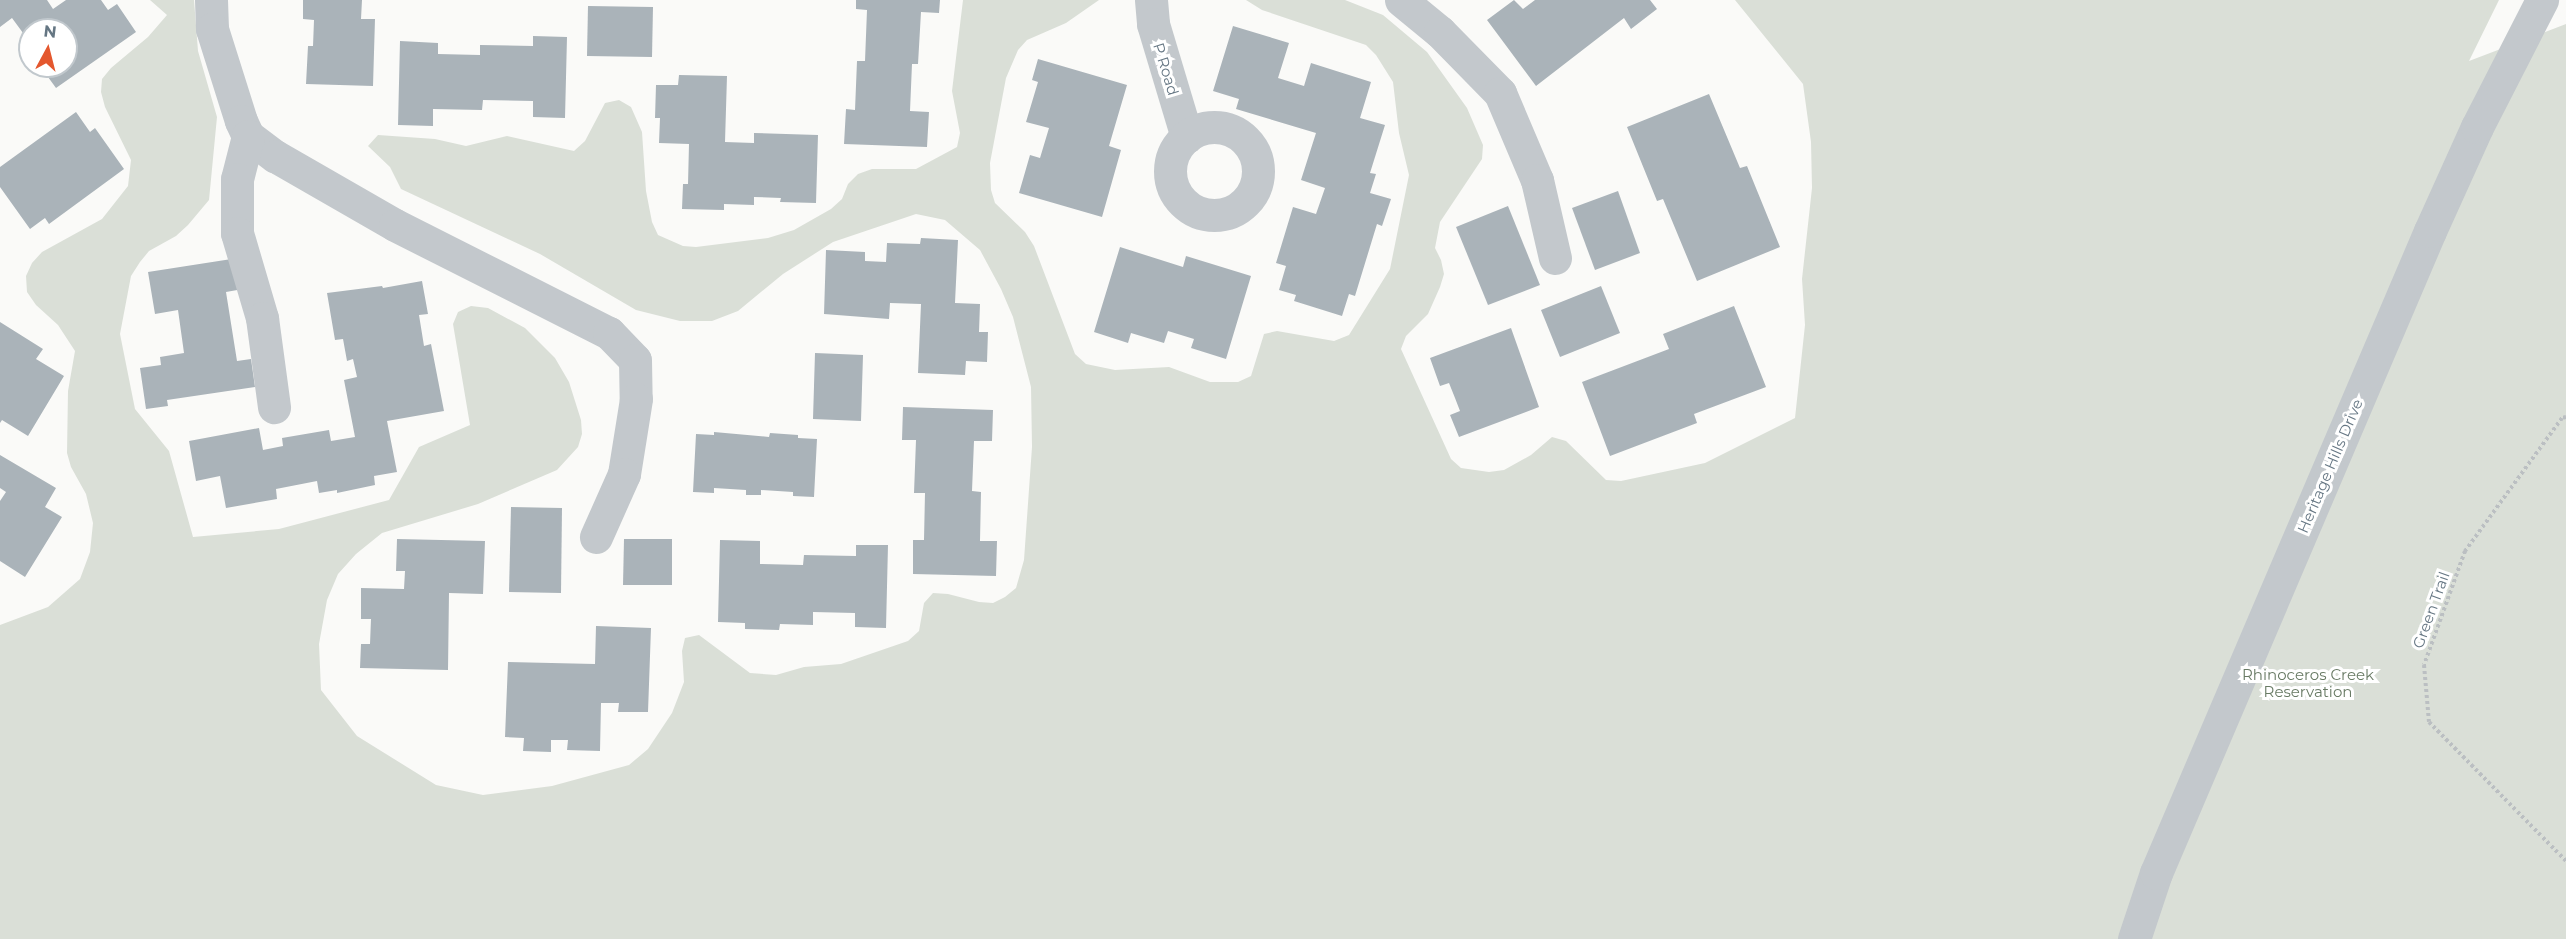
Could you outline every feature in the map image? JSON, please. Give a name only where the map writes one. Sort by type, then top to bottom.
[{"type":"street","points":[[211,0],[212,29],[241,121],[248,136],[275,156],[395,225],[609,333],[635,360],[636,399],[624,474],[596,537]]},
{"type":"street","name":"P Road","points":[[1151,0],[1153,24],[1187,136]]},
{"type":"street","points":[[1401,0],[1440,32],[1500,93],[1537,180],[1555,258]]},
{"type":"street","name":"Heritage Hills Drive","points":[[2134,939],[2156,873],[2430,231],[2482,117],[2542,0]]},
{"type":"street","points":[[248,136],[237,179],[237,232],[262,318],[274,407]]},
{"type":"path","name":"Green Trail","points":[[2566,417],[2562,418],[2465,551],[2424,665],[2428,722],[2566,861]]},
{"type":"green space","name":"Rhinoceros Creek Reservation","points":[[150,0],[194,0],[198,51],[217,117],[209,200],[176,236],[149,251],[140,262],[131,276],[120,334],[135,409],[169,451],[193,537],[279,529],[389,500],[419,447],[470,425],[453,324],[458,312],[471,306],[488,308],[525,328],[555,358],[569,382],[581,420],[582,434],[578,447],[557,470],[478,504],[382,533],[356,554],[338,574],[327,600],[319,644],[321,690],[357,736],[436,785],[483,795],[552,786],[629,765],[648,749],[672,713],[684,682],[682,651],[685,638],[699,635],[750,673],[776,675],[804,667],[841,664],[908,641],[919,631],[924,603],[933,593],[993,603],[1005,597],[1016,588],[1024,560],[1032,447],[1031,387],[1013,317],[1001,289],[980,250],[945,220],[916,214],[833,242],[783,274],[738,311],[712,321],[680,321],[636,310],[540,254],[401,189],[390,167],[368,146],[378,135],[435,139],[466,146],[507,136],[574,151],[585,141],[605,103],[619,100],[631,107],[642,132],[646,191],[652,222],[658,235],[683,246],[696,247],[768,238],[794,230],[831,209],[842,199],[848,184],[858,174],[872,169],[916,169],[957,147],[960,133],[952,91],[963,0],[1099,0],[1066,23],[1027,40],[1018,50],[1006,78],[990,163],[991,190],[995,203],[1025,232],[1034,246],[1075,354],[1086,364],[1115,370],[1169,367],[1210,382],[1238,382],[1251,376],[1264,334],[1277,331],[1334,341],[1349,335],[1390,269],[1409,175],[1399,133],[1393,82],[1376,55],[1366,45],[1262,10],[1246,0],[1345,0],[1383,15],[1427,52],[1467,108],[1483,145],[1482,159],[1440,222],[1435,248],[1444,274],[1440,287],[1428,314],[1406,336],[1401,349],[1451,459],[1461,468],[1489,472],[1504,470],[1531,455],[1552,437],[1566,441],[1606,480],[1621,481],[1705,463],[1795,418],[1805,325],[1802,279],[1812,188],[1811,142],[1803,84],[1735,0],[2499,0],[2469,61],[2566,24],[2566,939],[0,939],[0,625],[48,607],[80,579],[90,552],[93,523],[86,494],[71,467],[67,453],[68,391],[75,351],[58,325],[36,305],[27,292],[26,276],[32,263],[42,252],[102,219],[128,186],[131,160],[105,107],[101,92],[102,79],[111,68],[148,37],[167,15]]},
{"type":"building","points":[[0,0],[47,0],[53,9],[66,0],[101,0],[108,10],[117,4],[136,32],[78,73],[78,18],[18,18],[18,26],[12,18],[0,27]]},
{"type":"building","points":[[303,0],[362,0],[361,19],[375,19],[373,86],[306,84],[308,46],[313,46],[314,20],[303,19]]},
{"type":"building","points":[[856,0],[940,0],[939,13],[921,12],[918,64],[912,64],[910,111],[929,112],[927,147],[844,144],[846,109],[855,110],[857,61],[865,61],[867,10],[856,9]]},
{"type":"building","points":[[1514,0],[1523,9],[1535,0],[1650,0],[1657,9],[1631,29],[1624,18],[1536,86],[1487,20]]},
{"type":"building","points":[[588,6],[653,7],[652,57],[587,56]]},
{"type":"building","points":[[1233,26],[1289,43],[1278,78],[1304,86],[1311,63],[1371,82],[1360,118],[1385,125],[1370,173],[1376,174],[1370,193],[1391,199],[1382,226],[1377,224],[1355,296],[1349,294],[1342,316],[1294,301],[1296,295],[1279,290],[1286,266],[1276,263],[1293,207],[1316,214],[1325,188],[1301,180],[1316,133],[1236,109],[1239,99],[1213,91]]},
{"type":"building","points":[[533,36],[567,37],[565,118],[533,117],[533,101],[483,100],[482,110],[433,109],[433,126],[398,125],[400,41],[438,43],[438,54],[480,55],[480,45],[533,46]]},
{"type":"building","points":[[1038,59],[1127,85],[1109,146],[1121,150],[1102,217],[1019,193],[1030,155],[1040,158],[1049,128],[1026,122],[1038,82],[1032,80]]},
{"type":"building","points":[[679,75],[727,76],[725,142],[754,143],[754,133],[818,135],[816,203],[780,202],[781,198],[754,197],[754,205],[724,204],[724,210],[682,209],[683,184],[688,184],[689,144],[659,143],[660,118],[655,118],[656,85],[678,85]]},
{"type":"building","points":[[49,78],[70,78],[56,88]]},
{"type":"building","points":[[1709,94],[1740,168],[1747,166],[1780,247],[1697,281],[1663,199],[1657,201],[1627,127]]},
{"type":"building","points":[[76,112],[90,132],[95,128],[124,169],[49,224],[45,218],[30,229],[0,187],[0,167]]},
{"type":"building","points":[[1618,191],[1640,253],[1595,270],[1572,208]]},
{"type":"building","points":[[1508,206],[1540,285],[1488,305],[1456,227]]},
{"type":"building","points":[[921,238],[958,240],[955,303],[980,304],[979,332],[988,332],[987,362],[966,361],[965,375],[918,373],[921,304],[890,303],[889,319],[824,314],[826,250],[865,252],[865,261],[886,262],[887,243],[920,244]]},
{"type":"building","points":[[1120,247],[1183,267],[1186,256],[1251,276],[1226,359],[1191,348],[1194,339],[1168,331],[1164,343],[1131,333],[1128,343],[1094,332]]},
{"type":"building","points":[[238,258],[243,289],[226,292],[237,361],[251,359],[255,387],[167,400],[168,406],[146,409],[140,368],[161,365],[160,357],[184,353],[178,310],[155,314],[148,272]]},
{"type":"building","points":[[422,281],[428,314],[419,315],[424,346],[431,344],[444,411],[387,421],[397,472],[374,476],[375,485],[337,493],[337,490],[319,493],[317,481],[276,489],[277,499],[226,508],[220,476],[196,481],[189,441],[259,428],[263,450],[283,446],[282,438],[329,430],[331,441],[355,437],[344,380],[357,377],[353,359],[347,361],[343,339],[335,340],[327,293],[382,286],[383,288]]},
{"type":"building","points":[[1601,286],[1620,333],[1560,357],[1541,310]]},
{"type":"building","points":[[1734,306],[1766,387],[1694,414],[1697,423],[1610,456],[1582,382],[1669,349],[1663,334]]},
{"type":"building","points":[[0,322],[43,349],[36,359],[64,376],[28,436],[2,420],[0,423]]},
{"type":"building","points":[[1511,328],[1539,407],[1459,437],[1450,415],[1460,411],[1449,383],[1440,386],[1430,358]]},
{"type":"building","points":[[815,353],[863,355],[861,421],[813,419]]},
{"type":"building","points":[[903,407],[993,410],[992,441],[974,441],[972,491],[981,492],[980,541],[997,541],[996,576],[913,574],[913,540],[924,540],[925,493],[914,493],[916,440],[902,440]]},
{"type":"building","points":[[714,432],[769,437],[770,433],[817,439],[814,497],[793,496],[793,492],[761,490],[761,495],[746,495],[746,490],[714,488],[714,493],[693,492],[696,434],[714,435]]},
{"type":"building","points":[[0,455],[56,488],[45,507],[62,517],[25,577],[0,561],[0,501],[6,492],[0,488]]},
{"type":"building","points":[[511,507],[562,508],[561,593],[509,592]]},
{"type":"building","points":[[397,539],[485,541],[483,594],[449,593],[448,670],[360,668],[361,644],[370,644],[371,619],[361,619],[361,588],[404,589],[405,571],[396,571]]},
{"type":"building","points":[[624,539],[672,539],[672,585],[623,585]]},
{"type":"building","points":[[720,540],[760,541],[760,564],[803,565],[804,555],[856,556],[856,545],[888,545],[886,628],[855,627],[855,613],[813,612],[813,625],[780,624],[779,630],[745,629],[745,623],[718,622]]},
{"type":"building","points":[[596,626],[651,628],[648,712],[618,712],[619,703],[601,703],[600,751],[567,750],[568,740],[551,740],[551,752],[523,751],[524,738],[505,737],[508,662],[595,664]]}]
